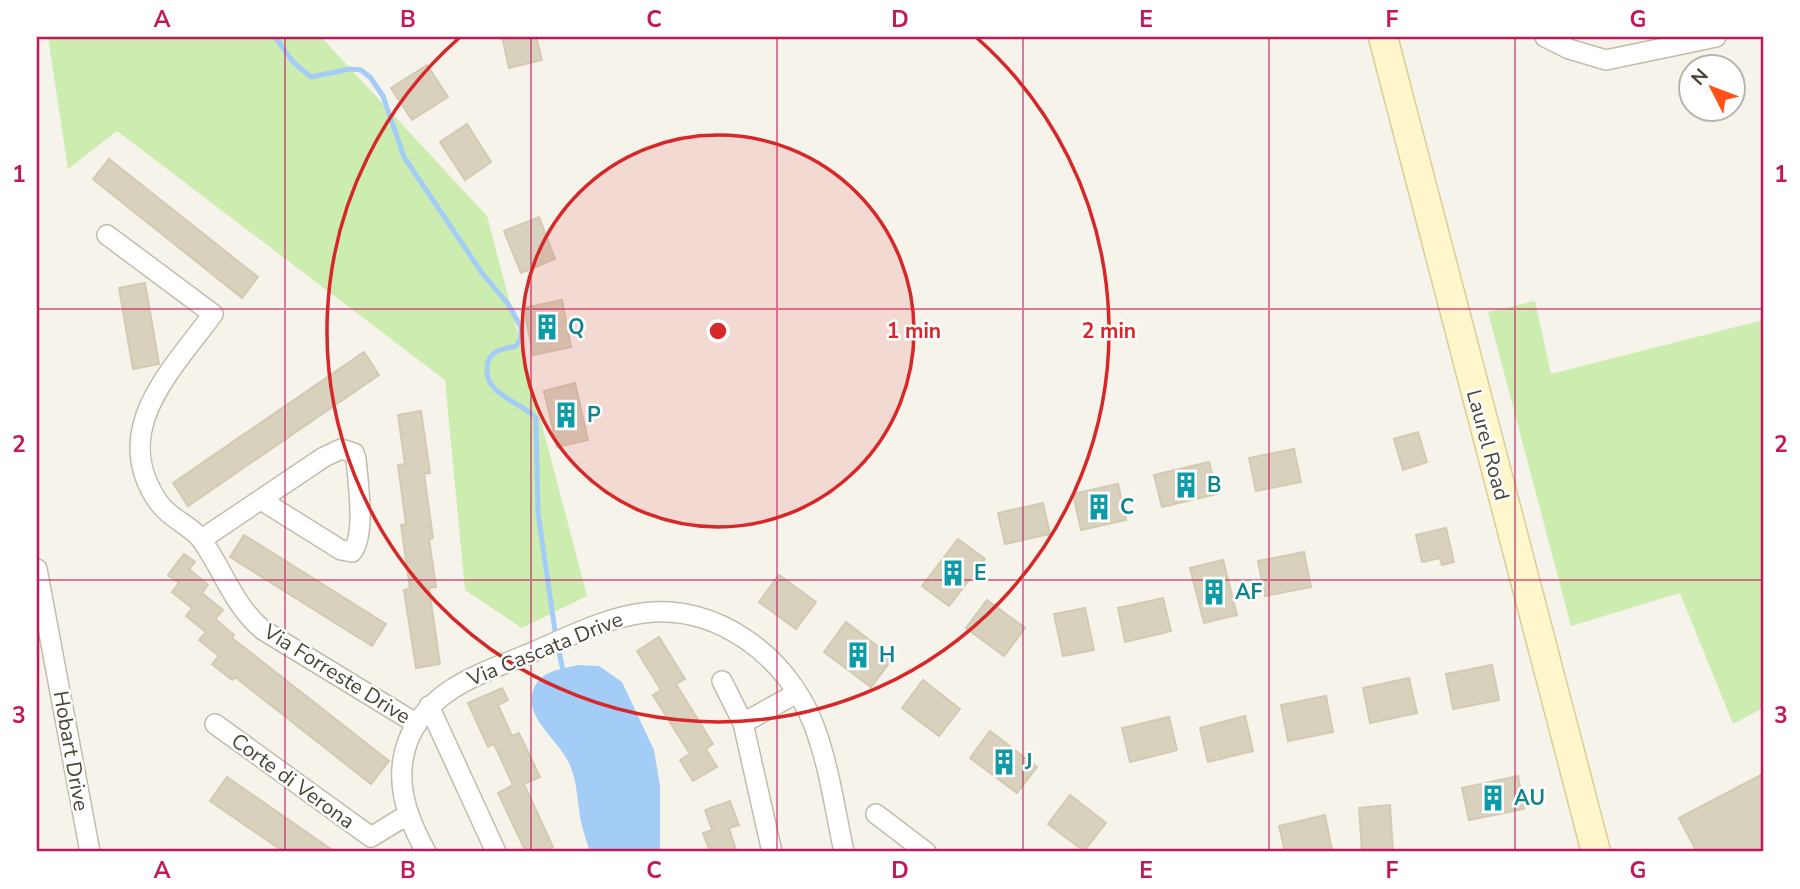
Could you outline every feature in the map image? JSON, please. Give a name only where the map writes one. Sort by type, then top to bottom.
[{"type":"main road","name":"Laurel Road","points":[[1383,37],[1596,852]]},
{"type":"street","points":[[1545,37],[1569,49],[1606,60],[1716,37]]},
{"type":"street","name":"Via Forreste Drive","points":[[107,235],[213,314],[150,401],[143,419],[143,468],[162,508],[202,539],[231,593],[251,620],[263,630],[417,724]]},
{"type":"street","points":[[202,539],[334,451],[348,449],[354,453],[357,468],[360,524],[357,546],[352,552],[341,550],[261,500]]},
{"type":"street","name":"Hobart Drive","points":[[37,569],[45,651],[90,852]]},
{"type":"street","name":"Via Cascata Drive","points":[[426,852],[407,815],[403,797],[402,763],[417,724],[429,706],[459,683],[566,638],[617,619],[642,613],[671,612],[700,617],[730,629],[759,649],[778,667],[797,693],[814,724],[820,744],[844,852]]},
{"type":"street","points":[[722,681],[743,723],[772,852]]},
{"type":"street","points":[[743,723],[797,693]]},
{"type":"street","points":[[429,706],[496,852]]},
{"type":"street","name":"Corte di Verona","points":[[215,724],[371,837],[407,815]]},
{"type":"street","points":[[876,814],[925,852]]},
{"type":"green space","points":[[48,37],[321,37],[487,216],[587,596],[522,628],[465,590],[445,380],[117,131],[68,169]]},
{"type":"green space","points":[[1535,301],[1551,374],[1763,320],[1763,708],[1733,724],[1680,593],[1571,626],[1488,312]]},
{"type":"water","points":[[578,665],[599,666],[622,682],[654,750],[660,786],[660,852],[590,852],[572,769],[534,713],[532,704],[535,687],[543,676]]},
{"type":"building","points":[[502,37],[536,37],[542,60],[509,68]]},
{"type":"building","points":[[427,65],[448,97],[412,120],[391,88]]},
{"type":"building","points":[[467,124],[491,162],[465,180],[440,142]]},
{"type":"building","points":[[109,159],[258,277],[242,298],[93,179]]},
{"type":"building","points":[[539,217],[555,259],[521,273],[504,231]]},
{"type":"building","points":[[145,283],[159,364],[133,369],[119,288]]},
{"type":"building","name":"Q","points":[[562,300],[571,347],[533,355],[524,308]]},
{"type":"building","points":[[364,352],[379,375],[188,506],[173,483]]},
{"type":"building","name":"P","points":[[575,383],[588,440],[557,447],[544,391]]},
{"type":"building","points":[[421,411],[430,473],[424,474],[433,538],[429,539],[436,587],[429,588],[440,664],[416,668],[404,590],[410,589],[401,525],[406,524],[398,465],[405,464],[398,415]]},
{"type":"building","points":[[1418,432],[1427,462],[1403,470],[1394,439]]},
{"type":"building","points":[[1294,449],[1301,482],[1256,491],[1249,458]]},
{"type":"building","name":"B","points":[[1209,462],[1217,494],[1162,507],[1154,475]]},
{"type":"building","name":"C","points":[[1118,484],[1126,520],[1081,530],[1073,494]]},
{"type":"building","points":[[1043,503],[1050,534],[1005,544],[998,513]]},
{"type":"building","points":[[1446,528],[1454,562],[1442,565],[1440,558],[1422,562],[1416,535]]},
{"type":"building","points":[[244,535],[386,624],[372,646],[230,557]]},
{"type":"building","name":"E","points":[[958,539],[985,559],[949,606],[922,586]]},
{"type":"building","points":[[1304,552],[1311,587],[1265,596],[1258,561]]},
{"type":"building","points":[[184,554],[195,562],[189,569],[208,585],[202,593],[223,610],[215,619],[234,635],[232,638],[389,761],[371,784],[235,677],[232,680],[212,664],[219,656],[199,640],[206,632],[186,616],[192,608],[172,592],[179,583],[168,575]]},
{"type":"building","name":"AF","points":[[1223,560],[1237,615],[1204,623],[1190,568]]},
{"type":"building","points":[[779,575],[816,602],[796,629],[759,602]]},
{"type":"building","points":[[1163,598],[1171,631],[1125,642],[1118,608]]},
{"type":"building","points":[[987,600],[1025,628],[1004,656],[966,628]]},
{"type":"building","points":[[1085,608],[1094,650],[1063,656],[1054,614]]},
{"type":"building","name":"H","points":[[846,622],[893,658],[871,687],[824,652]]},
{"type":"building","points":[[659,637],[685,679],[676,684],[713,744],[706,749],[717,767],[693,781],[680,760],[690,754],[653,695],[661,690],[637,651]]},
{"type":"building","points":[[1492,665],[1499,700],[1453,709],[1446,674]]},
{"type":"building","points":[[1409,678],[1417,713],[1370,723],[1363,688]]},
{"type":"building","points":[[923,680],[960,709],[939,736],[902,708]]},
{"type":"building","points":[[502,688],[508,700],[498,705],[512,736],[519,733],[540,777],[524,784],[553,847],[541,852],[526,852],[498,793],[513,785],[494,744],[488,747],[468,703]]},
{"type":"building","points":[[1326,696],[1333,732],[1288,741],[1281,705]]},
{"type":"building","points":[[1245,716],[1253,751],[1208,762],[1200,728]]},
{"type":"building","points":[[1169,717],[1177,750],[1130,762],[1122,728]]},
{"type":"building","name":"J","points":[[990,731],[1037,767],[1017,793],[970,758]]},
{"type":"building","points":[[1763,774],[1763,852],[1697,852],[1679,818]]},
{"type":"building","name":"AU","points":[[1518,776],[1524,809],[1469,820],[1462,788]]},
{"type":"building","points":[[227,777],[335,852],[284,852],[210,801]]},
{"type":"building","points":[[1070,795],[1106,823],[1084,851],[1048,824]]},
{"type":"building","points":[[730,801],[739,825],[729,828],[736,850],[710,852],[703,833],[712,830],[705,810]]},
{"type":"building","points":[[1390,805],[1393,852],[1362,852],[1359,808]]},
{"type":"building","points":[[1325,815],[1332,850],[1285,852],[1279,826]]},
{"type":"waterway","points":[[275,37],[293,62],[311,77],[350,69],[361,70],[370,77],[383,96],[404,157],[482,273],[508,304],[521,327],[521,338],[516,346],[497,351],[490,357],[488,377],[497,391],[536,418],[538,513],[556,638]]},
{"type":"waterway","points":[[558,647],[564,675]]},
{"type":"place","name":"Q","points":[[547,327]]},
{"type":"place","name":"P","points":[[566,415]]},
{"type":"place","name":"B","points":[[1186,485]]},
{"type":"place","name":"C","points":[[1099,507]]},
{"type":"place","name":"E","points":[[953,573]]},
{"type":"place","name":"AF","points":[[1214,592]]},
{"type":"place","name":"H","points":[[858,655]]},
{"type":"place","name":"J","points":[[1004,762]]},
{"type":"place","name":"AU","points":[[1493,798]]}]
